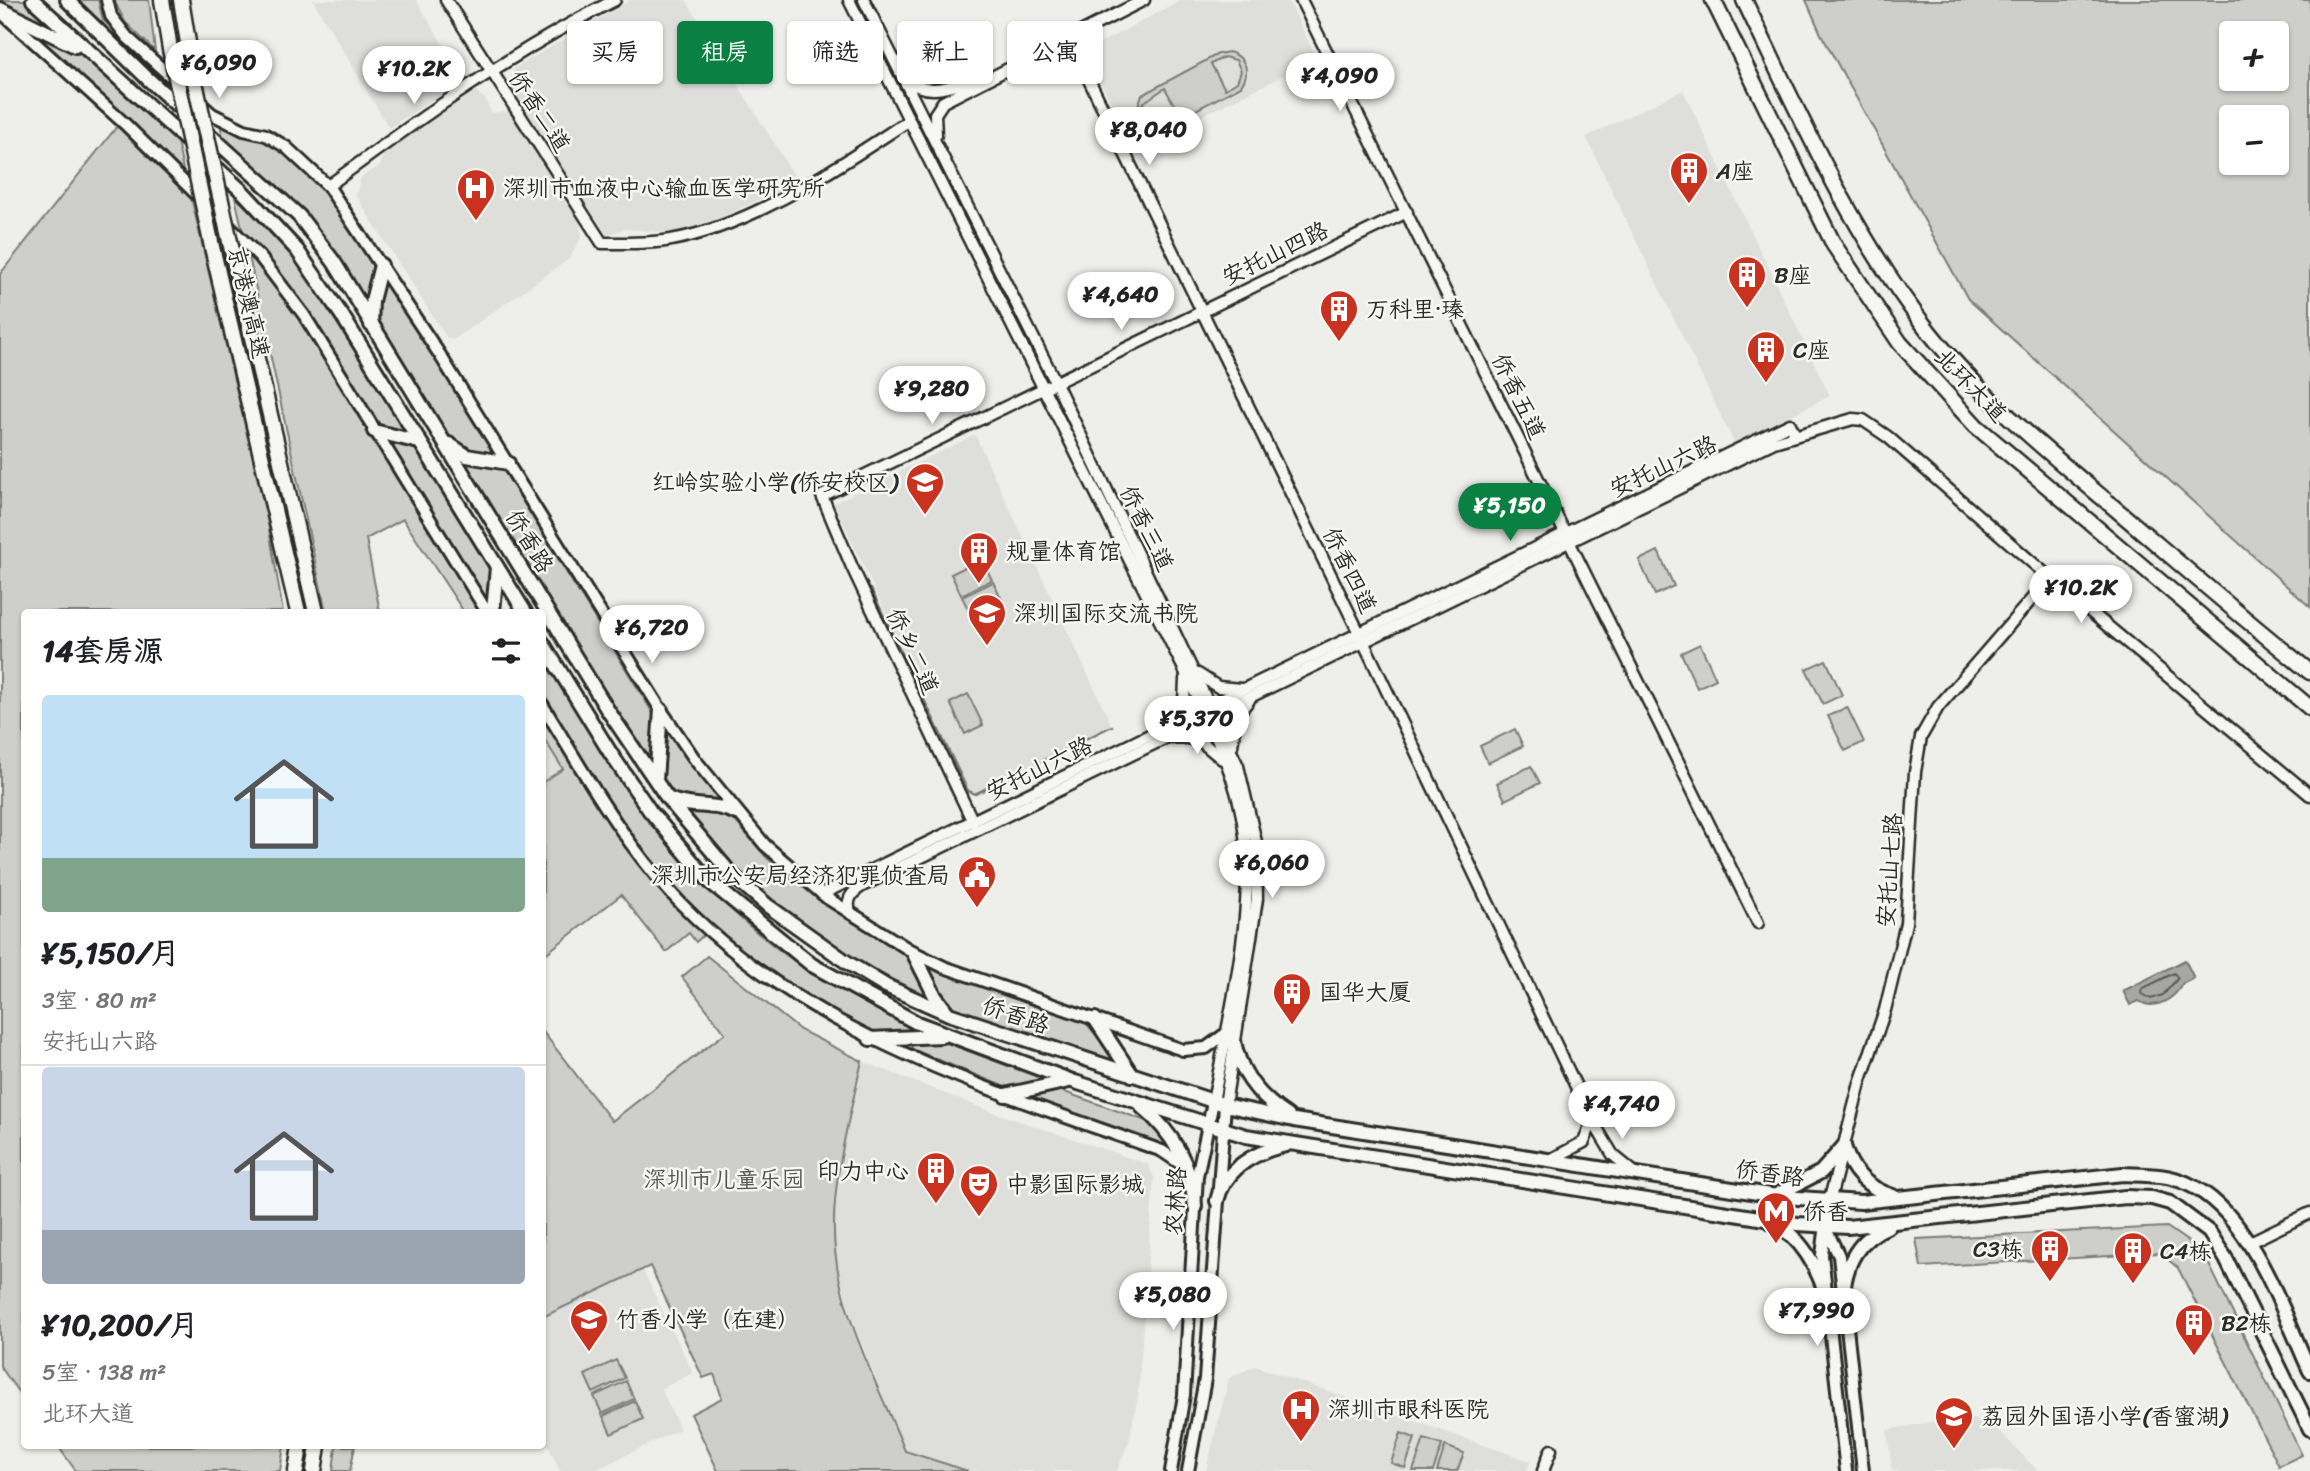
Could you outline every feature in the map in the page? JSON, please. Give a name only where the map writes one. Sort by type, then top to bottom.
[{"type":"highway","name":"京港澳高速","points":[[162,0],[212,247],[297,609]]},
{"type":"highway","name":"京港澳高速","points":[[181,0],[236,269],[315,609]]},
{"type":"highway","name":"北环大道","points":[[1713,0],[1835,245],[1900,343],[1939,389],[1986,435],[2310,708]]},
{"type":"highway","name":"北环大道","points":[[1744,0],[1849,211],[1900,292],[1938,343],[1979,388],[2046,450],[2225,604],[2310,672]]},
{"type":"highway","points":[[296,1471],[300,1449]]},
{"type":"highway","points":[[314,1471],[318,1449]]},
{"type":"main road","name":"侨香路","points":[[33,0],[233,183],[280,230],[343,317],[523,609]]},
{"type":"main road","name":"侨香路","points":[[68,0],[147,78],[299,216],[334,262],[607,709],[668,799],[732,874],[777,913],[886,986],[949,1014],[1219,1103],[1294,1120],[1770,1195],[1829,1202],[1900,1198],[2123,1174],[2157,1175],[2185,1182],[2210,1196],[2227,1212],[2248,1243],[2310,1371]]},
{"type":"main road","points":[[107,0],[111,16],[127,37],[212,114],[244,130],[266,135],[286,146],[328,186],[508,463],[661,710],[736,813],[783,862],[851,914],[913,952],[944,967],[1192,1051],[1229,1038],[1254,1088],[1294,1120]]},
{"type":"main road","points":[[0,10],[88,52]]},
{"type":"main road","points":[[0,10],[125,124],[260,257],[304,315],[485,609]]},
{"type":"main road","points":[[371,326],[372,302],[381,265]]},
{"type":"main road","points":[[374,431],[419,442]]},
{"type":"main road","points":[[445,442],[467,456],[508,463]]},
{"type":"main road","points":[[493,609],[497,567]]},
{"type":"main road","name":"侨香路","points":[[546,648],[626,777],[672,839],[709,880],[812,965],[881,1005],[952,1038],[1075,1082],[1223,1130],[1758,1218],[1825,1227],[2126,1197],[2152,1198],[2170,1203],[2209,1232],[2221,1250],[2310,1429]]},
{"type":"main road","points":[[546,710],[616,822],[677,899],[764,974],[825,1016],[870,1039],[1005,1095],[1162,1151],[1188,1169]]},
{"type":"main road","points":[[656,781],[661,710]]},
{"type":"main road","points":[[668,799],[692,807],[724,808],[736,813]]},
{"type":"main road","points":[[913,952],[935,996],[949,1014]]},
{"type":"main road","points":[[1095,1019],[1132,1076]]},
{"type":"main road","points":[[870,1039],[952,1038]]},
{"type":"main road","points":[[1005,1095],[1075,1082]]},
{"type":"main road","points":[[1136,1102],[1169,1133],[1188,1169],[1195,1206]]},
{"type":"main road","name":"农林路","points":[[1171,1471],[1184,1395],[1198,1170],[1207,1125],[1219,1103]]},
{"type":"main road","name":"农林路","points":[[1188,1471],[1205,1379],[1223,1130],[1219,1103]]},
{"type":"main road","points":[[1217,1201],[1224,1184],[1244,1162],[1259,1153],[1293,1143]]},
{"type":"main road","points":[[1770,1195],[1792,1190],[1812,1179],[1844,1146],[1850,1166],[1865,1182],[1882,1193],[1900,1198]]},
{"type":"main road","points":[[1829,1202],[1822,1255],[1846,1471]]},
{"type":"main road","points":[[1758,1218],[1777,1225],[1801,1246],[1819,1275],[1827,1297]]},
{"type":"main road","points":[[1843,1294],[1845,1274],[1857,1248],[1880,1229],[1896,1222]]},
{"type":"main road","points":[[1825,1227],[1839,1256],[1863,1471]]},
{"type":"street","name":"侨香二道","points":[[446,0],[602,243],[661,242],[727,222],[808,185],[908,121]]},
{"type":"street","points":[[328,186],[551,32],[615,0]]},
{"type":"street","name":"侨香三道","points":[[849,0],[1181,665],[1235,757],[1253,822],[1257,882],[1255,918],[1229,1038]]},
{"type":"street","name":"侨香三道","points":[[864,0],[897,65]]},
{"type":"street","points":[[1103,21],[1144,0]]},
{"type":"street","name":"侨香五道","points":[[1301,0],[1758,923]]},
{"type":"street","name":"侨香三道","points":[[906,84],[1056,383],[1194,669],[1231,775],[1244,829],[1248,891],[1219,1103]]},
{"type":"street","points":[[912,84],[930,90],[956,84]]},
{"type":"street","points":[[941,154],[933,124],[937,109],[943,102],[976,84]]},
{"type":"street","name":"侨香四道","points":[[1091,84],[1362,637],[1592,1120],[1613,1154],[1638,1175]]},
{"type":"street","name":"安托山四路","points":[[822,496],[1407,212]]},
{"type":"street","name":"安托山六路","points":[[851,914],[848,905],[850,897],[861,887],[1161,740],[1249,687],[1362,637],[1568,537],[1774,442],[1795,435],[1853,419],[1875,427],[2050,578]]},
{"type":"street","name":"侨乡二道","points":[[822,496],[852,567],[973,822]]},
{"type":"street","points":[[2050,578],[2310,795]]},
{"type":"street","name":"安托山七路","points":[[1829,1202],[1860,1083],[1885,1010],[1906,923],[1915,772],[1921,737],[1938,707],[2050,578]]},
{"type":"street","name":"安托山六路","points":[[822,894],[1164,729],[1260,692],[1362,637]]},
{"type":"street","points":[[1164,729],[1176,717],[1184,702],[1186,684],[1181,665]]},
{"type":"street","points":[[1194,669],[1202,678],[1218,687],[1249,687]]},
{"type":"street","points":[[1235,757],[1232,739],[1236,716],[1242,706],[1260,692]]},
{"type":"street","points":[[1161,740],[1185,736],[1204,742],[1221,758],[1231,775]]},
{"type":"street","points":[[1549,1160],[1584,1142],[1592,1120]]},
{"type":"street","points":[[2248,1243],[2310,1213]]},
{"type":"street","points":[[1543,1471],[1551,1450],[1549,1471]]},
{"type":"shaded area","points":[[313,0],[416,0],[459,71],[452,87],[389,128]]},
{"type":"shaded area","points":[[630,0],[686,0],[699,21],[677,21],[677,84],[738,84],[798,182],[724,216],[674,233],[624,229],[607,235],[508,84],[515,68],[567,37],[567,84],[663,84],[663,21],[594,21]]},
{"type":"shaded area","points":[[1182,0],[1288,0],[1317,59],[1134,149],[1102,84],[1103,42]]},
{"type":"shaded area","points":[[1683,90],[1830,396],[1734,443],[1586,137]]},
{"type":"shaded area","name":"深圳市血液中心输血医学研究所","points":[[476,91],[486,100],[491,113],[512,110],[577,210],[582,236],[569,259],[453,340],[446,337],[356,196],[361,177],[380,166],[385,150]]},
{"type":"shaded area","name":"深圳国际交流书院","points":[[975,435],[1112,726],[975,793],[969,791],[834,503]]},
{"type":"shaded area","points":[[546,743],[563,770],[546,780]]},
{"type":"shaded area","name":"印力中心","points":[[862,1061],[992,1112],[1148,1164],[1154,1178],[1138,1396],[1129,1441],[1117,1471],[968,1471],[905,1451],[849,1312],[836,1257],[833,1223],[848,1120]]},
{"type":"shaded area","name":"竹香小学（在建）","points":[[642,1269],[693,1373],[661,1389],[680,1429],[593,1471],[560,1471],[546,1441],[546,1316]]},
{"type":"shaded area","name":"深圳市眼科医院","points":[[1255,1366],[1530,1461],[1527,1471],[1206,1471],[1229,1378]]},
{"type":"shaded area","name":"荔园外国语小学(香蜜湖)","points":[[1965,1416],[1996,1428],[2038,1471],[1892,1471],[1887,1430]]},
{"type":"green space","points":[[0,0],[25,0],[59,31],[0,7]]},
{"type":"green space","points":[[75,0],[98,0],[103,20],[165,78],[165,83]]},
{"type":"green space","points":[[114,0],[149,0],[155,51],[125,22]]},
{"type":"green space","points":[[1806,0],[2310,0],[2310,607],[1968,299],[1821,34]]},
{"type":"green space","points":[[33,31],[85,57],[177,141],[185,179],[31,34]]},
{"type":"green space","points":[[1229,52],[1243,61],[1246,75],[1241,86],[1160,129],[1147,127],[1141,122],[1136,111],[1142,95],[1218,54]],"holes":[[[1224,57],[1236,60],[1241,71],[1237,82],[1225,89],[1211,64]],[[1165,88],[1179,114],[1159,124],[1151,123],[1142,114],[1143,103]]]},
{"type":"green space","points":[[119,124],[190,193],[268,523],[282,609],[21,609],[21,1396],[0,1366],[0,274]]},
{"type":"green space","points":[[220,124],[264,140],[286,153],[302,166],[328,195],[373,260],[368,305],[335,252],[300,207],[223,137]]},
{"type":"green space","points":[[235,197],[286,244],[409,435],[376,428],[244,237]]},
{"type":"green space","points":[[248,252],[306,327],[480,609],[462,609],[403,519],[366,539],[379,609],[325,609]]},
{"type":"green space","points":[[383,274],[495,453],[473,453],[451,442],[376,318]]},
{"type":"green space","points":[[382,439],[414,446],[494,574],[488,609]]},
{"type":"green space","points":[[461,458],[501,466],[659,723],[649,766]]},
{"type":"green space","points":[[1658,551],[1674,586],[1655,595],[1639,560]]},
{"type":"green space","points":[[982,559],[992,580],[961,595],[951,574]]},
{"type":"green space","points":[[993,582],[1003,602],[972,617],[962,597]]},
{"type":"green space","points":[[1700,644],[1716,679],[1697,688],[1681,653]]},
{"type":"green space","points":[[546,659],[624,782],[684,861],[718,897],[755,931],[812,973],[923,1031],[878,1037],[856,1028],[759,965],[697,912],[630,834],[546,703]]},
{"type":"green space","points":[[1826,660],[1842,695],[1823,704],[1806,669]]},
{"type":"green space","points":[[968,694],[983,725],[965,734],[950,703]]},
{"type":"green space","points":[[1847,707],[1864,742],[1845,751],[1828,716]]},
{"type":"green space","points":[[546,716],[637,856],[682,908],[707,932],[696,942],[689,933],[666,952],[621,895],[546,954],[546,780],[563,769],[546,742]]},
{"type":"green space","points":[[1515,729],[1523,746],[1488,763],[1480,746]]},
{"type":"green space","points":[[665,732],[719,801],[701,803],[685,799],[659,776]]},
{"type":"green space","points":[[1531,766],[1540,783],[1505,800],[1497,783]]},
{"type":"green space","points":[[685,811],[730,815],[766,857],[794,881],[912,959],[929,998],[837,949],[791,917],[743,874]]},
{"type":"green space","name":"深圳市儿童乐园","points":[[707,956],[800,1030],[862,1061],[844,1142],[835,1205],[835,1253],[840,1282],[858,1340],[905,1451],[968,1471],[718,1471],[691,1414],[722,1398],[714,1374],[703,1378],[650,1266],[546,1316],[546,1036],[612,1121],[725,1033],[682,977]]},
{"type":"green space","points":[[924,963],[1086,1023],[1119,1062],[950,1007],[941,1001]]},
{"type":"green space","points":[[936,1039],[1048,1081],[1015,1091],[912,1049],[912,1042]]},
{"type":"green space","points":[[1053,1088],[1149,1122],[1163,1132],[1176,1156],[1157,1145],[1032,1097]]},
{"type":"green space","points":[[2167,1227],[2203,1252],[2302,1455],[2279,1466],[2178,1268],[2160,1253],[1921,1267],[1916,1239]]},
{"type":"green space","points":[[616,1360],[625,1378],[593,1393],[585,1375]]},
{"type":"green space","points":[[626,1381],[634,1399],[602,1414],[594,1396]]},
{"type":"green space","points":[[635,1401],[643,1419],[611,1434],[603,1416]]},
{"type":"green space","points":[[1401,1433],[1415,1438],[1405,1468],[1391,1463]]},
{"type":"green space","points":[[1424,1439],[1442,1445],[1433,1471],[1413,1471]]},
{"type":"green space","points":[[1445,1446],[1464,1453],[1457,1471],[1437,1471]]},
{"type":"green space","points":[[60,1449],[284,1449],[280,1471],[76,1471]]},
{"type":"green space","points":[[336,1449],[354,1449],[350,1471],[333,1471]]},
{"type":"water","points":[[2185,960],[2194,978],[2182,984],[2175,994],[2158,1004],[2139,1001],[2130,1005],[2123,991]]},
{"type":"waterway","points":[[871,589],[968,791],[975,794],[1023,771]]},
{"type":"waterway","points":[[1071,746],[1112,726]]},
{"type":"waterway","points":[[1036,764],[1064,750]]},
{"type":"place","name":"A座","points":[[1689,205]]},
{"type":"place","name":"深圳市血液中心输血医学研究所","points":[[476,222]]},
{"type":"place","name":"B座","points":[[1747,309]]},
{"type":"place","name":"万科里·瑧","points":[[1339,343]]},
{"type":"place","name":"C座","points":[[1766,384]]},
{"type":"place","name":"红岭实验小学(侨安校区)","points":[[925,516]]},
{"type":"place","name":"规量体育馆","points":[[979,585]]},
{"type":"place","name":"深圳国际交流书院","points":[[987,647]]},
{"type":"place","name":"深圳市公安局经济犯罪侦查局","points":[[977,909]]},
{"type":"place","name":"国华大厦","points":[[1292,1026]]},
{"type":"place","name":"印力中心","points":[[936,1205]]},
{"type":"place","name":"中影国际影城","points":[[979,1218]]},
{"type":"place","name":"侨香","points":[[1776,1245]]},
{"type":"place","name":"C3栋","points":[[2050,1283]]},
{"type":"place","name":"C4栋","points":[[2133,1285]]},
{"type":"place","name":"竹香小学（在建）","points":[[589,1353]]},
{"type":"place","name":"B2栋","points":[[2194,1357]]},
{"type":"place","name":"深圳市眼科医院","points":[[1301,1443]]},
{"type":"place","name":"荔园外国语小学(香蜜湖)","points":[[1954,1450]]}]
